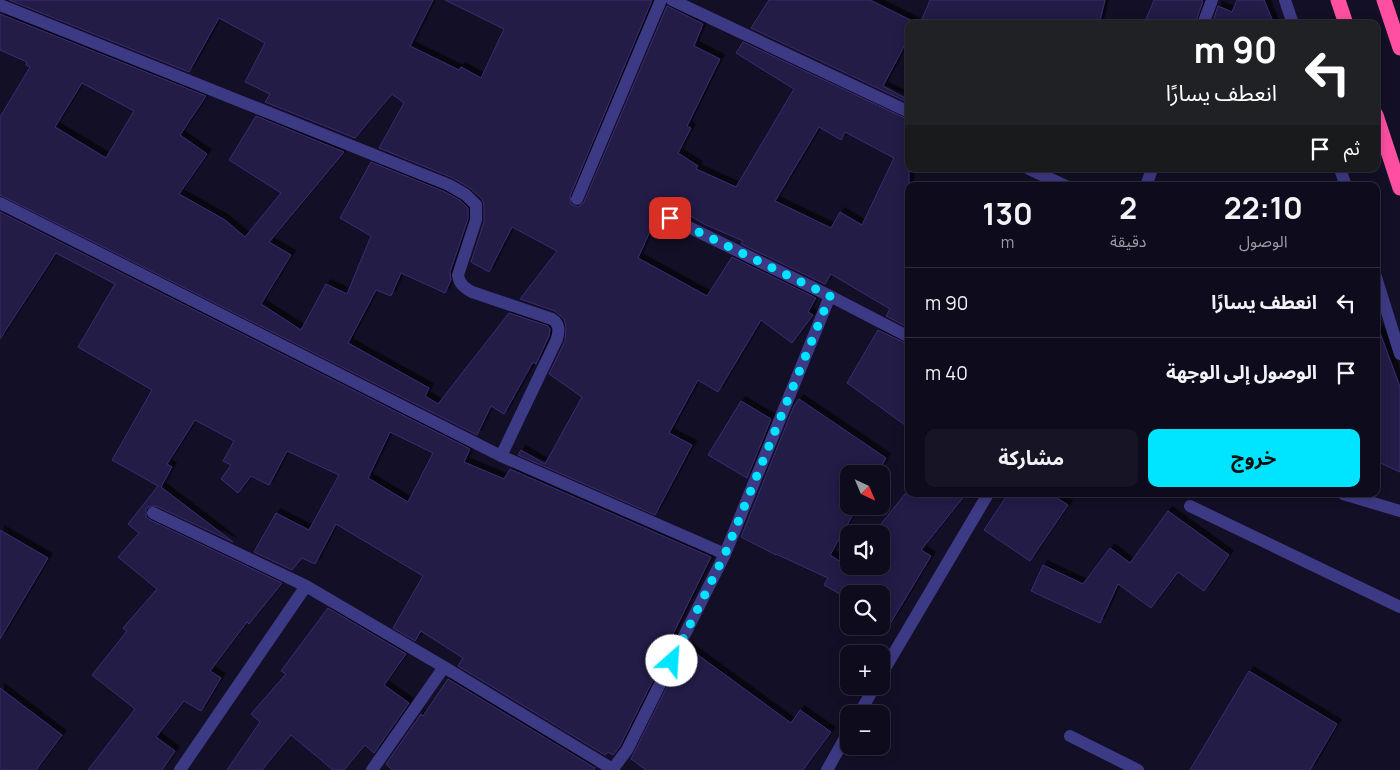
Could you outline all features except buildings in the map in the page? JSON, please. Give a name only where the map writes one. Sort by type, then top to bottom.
[{"type":"highway","points":[[1338,0],[1345,20]]},
{"type":"highway","points":[[1384,0],[1400,48]]},
{"type":"highway","points":[[1380,127],[1400,188]]},
{"type":"street","points":[[577,199],[660,0]]},
{"type":"street","points":[[672,0],[905,110]]},
{"type":"street","points":[[1204,20],[1212,0]]},
{"type":"street","points":[[1285,0],[1292,20]]},
{"type":"street","points":[[0,5],[449,185],[466,195],[476,205],[476,220],[458,280],[466,289],[472,292],[552,319],[556,321],[559,330],[557,339],[501,456]]},
{"type":"street","points":[[1036,172],[1057,182]]},
{"type":"street","points":[[0,203],[501,456],[725,554]]},
{"type":"street","points":[[670,218],[905,335]]},
{"type":"street","points":[[1380,290],[1400,354]]},
{"type":"street","points":[[153,513],[306,586],[444,667],[612,770],[627,750],[725,554],[830,296]]},
{"type":"street","points":[[890,660],[986,497]]},
{"type":"street","points":[[1352,497],[1400,511]]},
{"type":"street","points":[[1190,506],[1400,607]]},
{"type":"street","points":[[180,770],[306,586]]},
{"type":"street","points":[[372,770],[444,667]]},
{"type":"street","points":[[1070,736],[1138,770]]},
{"type":"street","points":[[827,770],[840,748]]},
{"type":"route","points":[[670,218],[830,296],[725,554],[672,661]]}]
